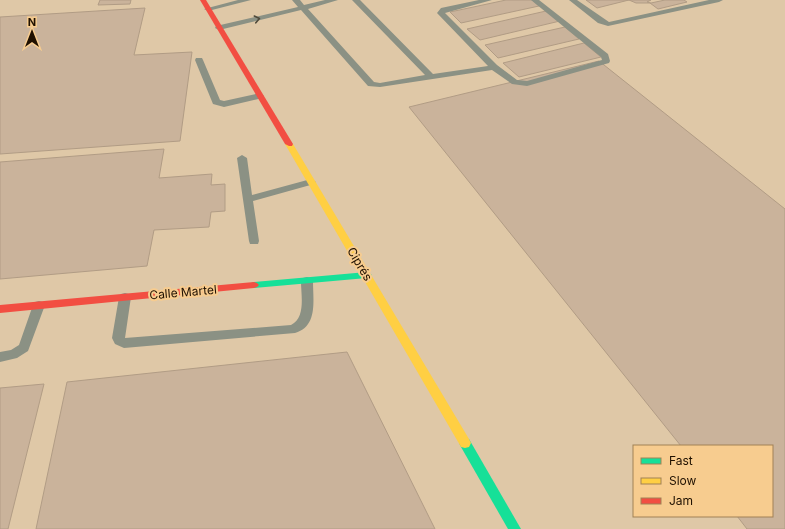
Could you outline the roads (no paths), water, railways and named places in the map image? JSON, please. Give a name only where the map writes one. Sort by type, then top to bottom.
[{"type":"street","name":"Ciprés","points":[[202,0],[367,275],[514,529]]},
{"type":"street","name":"Calle Martel","points":[[0,309],[367,275]]},
{"type":"lane","points":[[208,9],[247,0]]},
{"type":"lane","points":[[296,0],[371,84],[380,85],[494,67]]},
{"type":"lane","points":[[219,28],[334,0]]},
{"type":"lane","points":[[356,0],[432,77]]},
{"type":"lane","points":[[488,0],[444,10],[441,13],[494,67],[515,82],[522,84],[606,61],[605,56],[535,0]]},
{"type":"lane","points":[[572,0],[601,21],[608,24],[720,0]]},
{"type":"lane","points":[[199,60],[216,102],[224,104],[260,96]]},
{"type":"lane","points":[[242,158],[254,242]]},
{"type":"lane","points":[[248,199],[311,182]]},
{"type":"lane","points":[[125,297],[118,338],[119,341],[124,343],[288,330],[295,329],[305,320],[307,281]]},
{"type":"lane","points":[[0,357],[19,353],[24,348],[39,305]]}]
